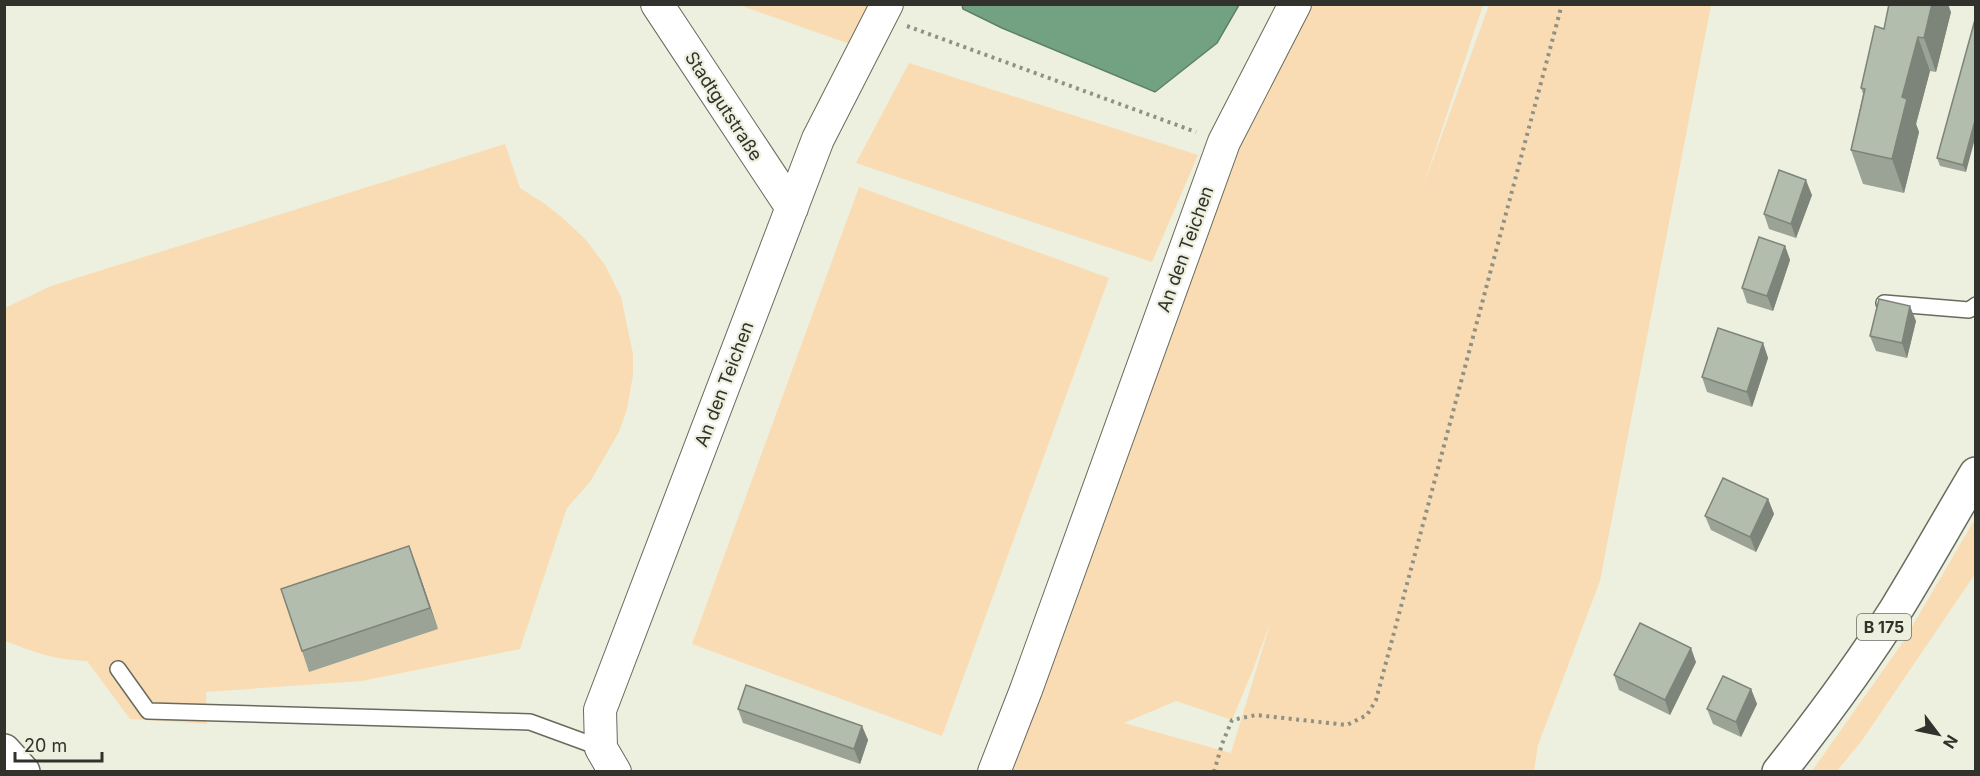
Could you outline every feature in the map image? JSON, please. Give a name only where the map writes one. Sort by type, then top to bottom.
[{"type":"main road","name":"B 175","points":[[1779,771],[1820,721],[1857,668],[1896,609],[1976,474]]},
{"type":"main road","points":[[4,751],[23,771]]},
{"type":"street","name":"Stadtgutstraße","points":[[657,4],[792,208]]},
{"type":"street","name":"An den Teichen","points":[[994,771],[1026,690],[1224,142],[1295,4]]},
{"type":"street","name":"An den Teichen","points":[[608,760],[600,710],[818,139],[884,10]]},
{"type":"lane","points":[[1882,303],[1969,310],[1976,305]]},
{"type":"lane","points":[[118,669],[148,711],[530,722],[608,760]]},
{"type":"path","points":[[1214,771],[1232,720],[1256,715],[1347,725],[1367,715],[1376,700],[1562,4]]},
{"type":"path","points":[[884,10],[1224,142]]},
{"type":"shaded area","points":[[739,5],[887,5],[864,49]]},
{"type":"shaded area","points":[[962,5],[1239,5],[1217,43],[1155,92],[1002,28],[963,9]]},
{"type":"shaded area","points":[[1295,5],[1483,5],[1423,187],[1489,5],[1711,5],[1600,581],[1538,745],[1534,771],[995,772]],"holes":[[[1271,621],[1231,753],[1124,723],[1176,701],[1232,720]]]},
{"type":"shaded area","points":[[909,63],[1198,155],[1152,262],[856,163]]},
{"type":"shaded area","points":[[505,144],[520,188],[564,219],[586,240],[605,265],[621,297],[633,354],[633,375],[627,409],[619,432],[590,482],[567,508],[520,649],[362,681],[206,692],[207,724],[130,719],[87,661],[55,657],[5,641],[5,308],[51,286]]},
{"type":"shaded area","points":[[859,187],[1109,278],[942,736],[692,644]]},
{"type":"shaded area","points":[[1975,519],[1975,574],[1863,739],[1837,771],[1812,771],[1903,642]]},
{"type":"building","points":[[1889,4],[1932,4],[1924,38],[1918,37],[1902,97],[1907,99],[1892,159],[1851,150],[1865,89],[1861,88],[1875,26],[1884,29]]},
{"type":"building","points":[[1976,16],[1976,117],[1963,165],[1937,158]]},
{"type":"building","points":[[1779,170],[1806,180],[1791,224],[1764,214]]},
{"type":"building","points":[[1759,237],[1785,246],[1767,296],[1742,288]]},
{"type":"building","points":[[1879,299],[1910,306],[1902,343],[1870,336]]},
{"type":"building","points":[[1718,328],[1763,343],[1747,392],[1702,377]]},
{"type":"building","points":[[1723,478],[1768,499],[1750,537],[1705,516]]},
{"type":"building","points":[[409,546],[430,608],[302,651],[281,589]]},
{"type":"building","points":[[1640,623],[1691,648],[1665,700],[1614,675]]},
{"type":"building","points":[[1723,676],[1751,689],[1736,722],[1707,709]]},
{"type":"building","points":[[746,685],[862,726],[854,749],[738,709]]}]
